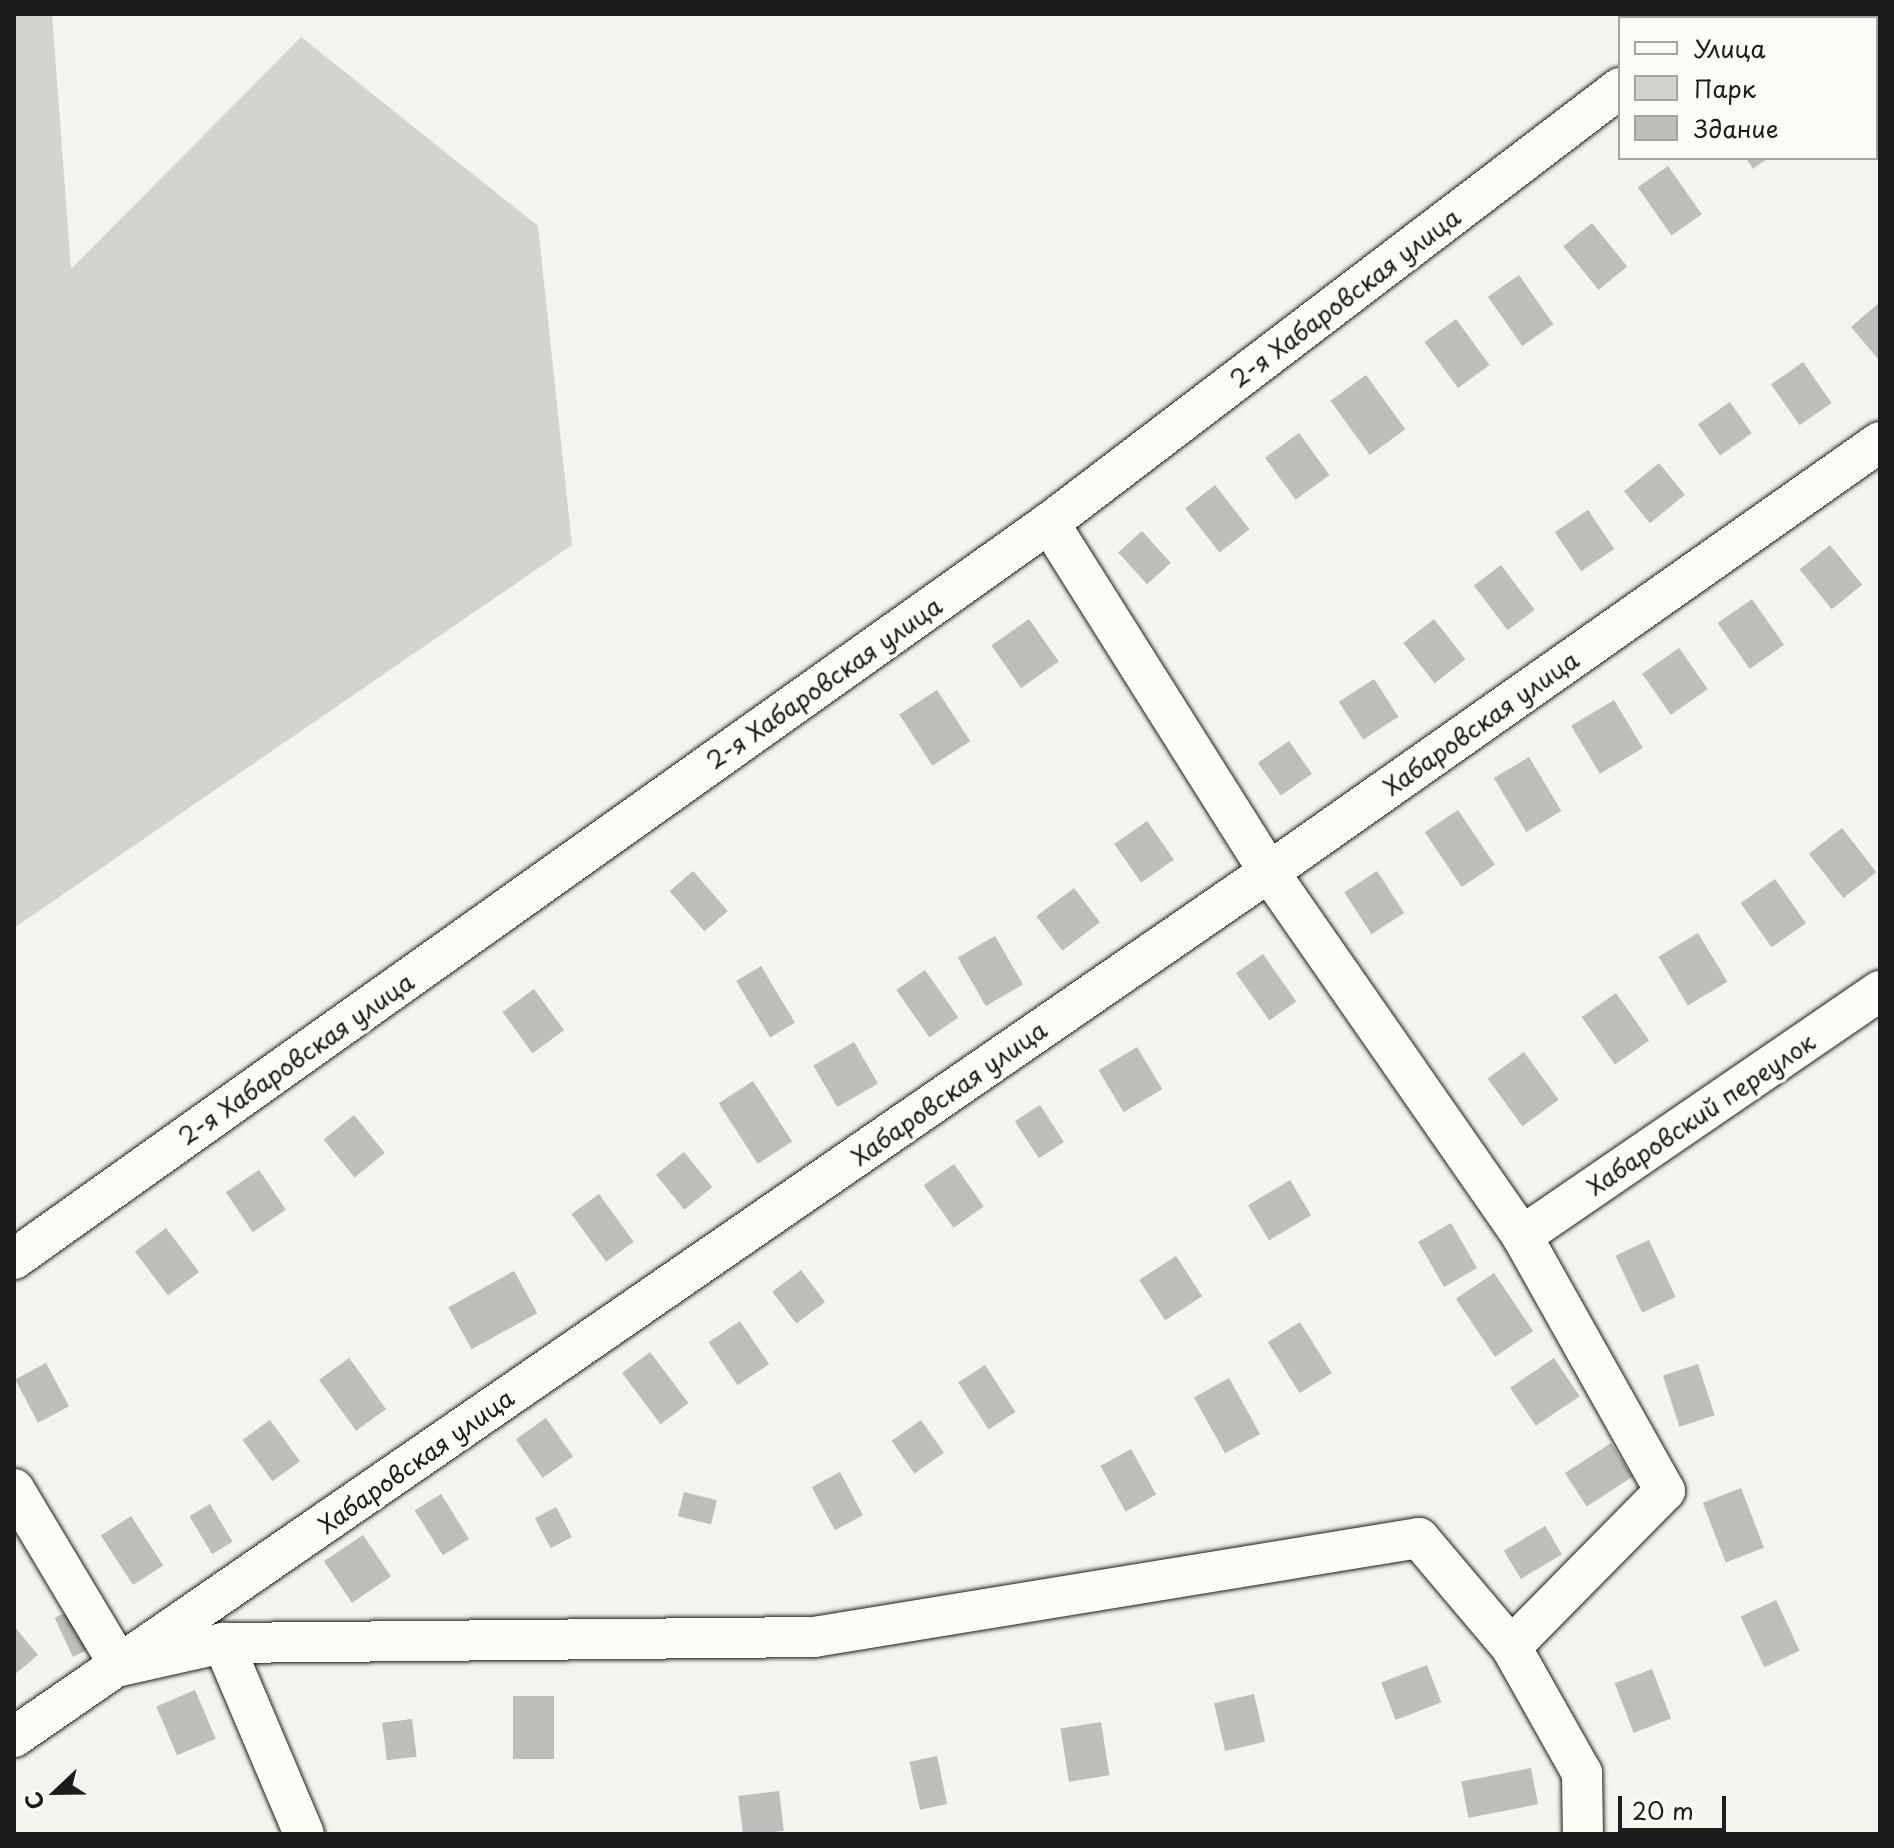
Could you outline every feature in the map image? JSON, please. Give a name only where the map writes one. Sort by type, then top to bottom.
[{"type":"street","name":"2-я Хабаровская улица","points":[[14,1259],[1049,523],[1618,90]]},
{"type":"street","name":"Хабаровская улица","points":[[14,1737],[1269,872],[1880,442]]},
{"type":"street","points":[[1049,523],[1269,872],[1522,1236],[1665,1491],[1511,1647]]},
{"type":"street","name":"Хабаровский переулок","points":[[1522,1236],[1880,991]]},
{"type":"street","points":[[14,1489],[120,1666],[223,1643],[814,1637],[1419,1538],[1511,1647],[1582,1773],[1583,1834]]},
{"type":"street","points":[[223,1643],[304,1834]]},
{"type":"green space","points":[[14,14],[52,14],[71,269],[301,37],[538,226],[572,545],[14,928]]},
{"type":"building","points":[[1747,160],[1765,160],[1753,169]]},
{"type":"building","points":[[1668,166],[1702,214],[1672,236],[1638,187]]},
{"type":"building","points":[[1592,223],[1627,267],[1598,290],[1563,246]]},
{"type":"building","points":[[1519,275],[1553,324],[1522,346],[1488,297]]},
{"type":"building","points":[[1880,302],[1880,357],[1878,359],[1851,327]]},
{"type":"building","points":[[1456,319],[1490,365],[1458,388],[1424,342]]},
{"type":"building","points":[[1803,362],[1832,403],[1800,425],[1771,384]]},
{"type":"building","points":[[1366,375],[1405,429],[1370,455],[1330,401]]},
{"type":"building","points":[[1730,402],[1752,433],[1720,455],[1698,424]]},
{"type":"building","points":[[1299,433],[1330,475],[1296,500],[1265,458]]},
{"type":"building","points":[[1659,463],[1685,495],[1650,523],[1624,491]]},
{"type":"building","points":[[1215,485],[1249,529],[1220,553],[1185,508]]},
{"type":"building","points":[[1588,510],[1614,549],[1581,571],[1555,532]]},
{"type":"building","points":[[1142,531],[1171,563],[1147,584],[1118,552]]},
{"type":"building","points":[[1830,545],[1862,585],[1832,609],[1800,570]]},
{"type":"building","points":[[1501,565],[1535,610],[1508,630],[1474,585]]},
{"type":"building","points":[[1752,599],[1784,645],[1750,669],[1718,623]]},
{"type":"building","points":[[1029,619],[1059,662],[1021,688],[991,645]]},
{"type":"building","points":[[1434,619],[1465,659],[1435,683],[1403,643]]},
{"type":"building","points":[[1679,648],[1708,689],[1671,715],[1642,674]]},
{"type":"building","points":[[1374,679],[1399,717],[1363,740],[1339,702]]},
{"type":"building","points":[[937,690],[970,741],[932,766],[899,715]]},
{"type":"building","points":[[1614,700],[1643,748],[1600,774],[1571,726]]},
{"type":"building","points":[[1289,741],[1312,774],[1281,796],[1258,763]]},
{"type":"building","points":[[1529,757],[1561,811],[1526,832],[1494,778]]},
{"type":"building","points":[[1458,810],[1495,865],[1462,887],[1425,832]]},
{"type":"building","points":[[1147,821],[1174,860],[1141,882],[1114,844]]},
{"type":"building","points":[[1842,828],[1876,872],[1843,898],[1809,854]]},
{"type":"building","points":[[693,871],[728,911],[704,931],[670,891]]},
{"type":"building","points":[[1377,871],[1404,913],[1372,934],[1344,892]]},
{"type":"building","points":[[1775,879],[1806,923],[1772,947],[1741,903]]},
{"type":"building","points":[[1074,888],[1100,922],[1062,951],[1036,916]]},
{"type":"building","points":[[1698,933],[1727,982],[1688,1006],[1659,957]]},
{"type":"building","points":[[995,936],[1023,984],[986,1006],[958,958]]},
{"type":"building","points":[[1263,954],[1296,1002],[1269,1020],[1236,973]]},
{"type":"building","points":[[761,966],[795,1023],[770,1038],[736,981]]},
{"type":"building","points":[[925,970],[958,1018],[930,1038],[896,990]]},
{"type":"building","points":[[534,989],[564,1030],[532,1053],[502,1012]]},
{"type":"building","points":[[1616,993],[1649,1041],[1615,1065],[1582,1017]]},
{"type":"building","points":[[854,1042],[878,1084],[837,1107],[813,1066]]},
{"type":"building","points":[[1137,1047],[1162,1089],[1124,1112],[1098,1070]]},
{"type":"building","points":[[1524,1052],[1559,1100],[1522,1126],[1488,1078]]},
{"type":"building","points":[[753,1081],[792,1141],[758,1164],[719,1103]]},
{"type":"building","points":[[1040,1105],[1064,1142],[1039,1158],[1015,1121]]},
{"type":"building","points":[[354,1115],[385,1153],[355,1178],[324,1140]]},
{"type":"building","points":[[684,1152],[712,1187],[684,1210],[656,1175]]},
{"type":"building","points":[[954,1164],[984,1207],[954,1228],[924,1185]]},
{"type":"building","points":[[259,1170],[286,1210],[253,1232],[226,1192]]},
{"type":"building","points":[[1290,1180],[1311,1215],[1269,1240],[1248,1205]]},
{"type":"building","points":[[599,1194],[634,1242],[606,1262],[571,1214]]},
{"type":"building","points":[[1451,1223],[1477,1268],[1444,1287],[1418,1242]]},
{"type":"building","points":[[166,1228],[199,1272],[168,1295],[135,1251]]},
{"type":"building","points":[[1649,1240],[1676,1297],[1642,1313],[1615,1256]]},
{"type":"building","points":[[1176,1256],[1202,1296],[1165,1320],[1139,1280]]},
{"type":"building","points":[[801,1270],[825,1302],[796,1324],[772,1292]]},
{"type":"building","points":[[514,1271],[537,1313],[472,1349],[448,1307]]},
{"type":"building","points":[[1494,1273],[1533,1331],[1495,1357],[1456,1299]]},
{"type":"building","points":[[740,1321],[769,1364],[738,1385],[708,1342]]},
{"type":"building","points":[[1300,1322],[1332,1373],[1300,1393],[1268,1342]]},
{"type":"building","points":[[650,1352],[689,1403],[661,1424],[622,1373]]},
{"type":"building","points":[[349,1358],[386,1409],[356,1431],[319,1380]]},
{"type":"building","points":[[1554,1358],[1580,1396],[1536,1426],[1510,1388]]},
{"type":"building","points":[[46,1363],[69,1406],[38,1423],[15,1379]]},
{"type":"building","points":[[1698,1364],[1715,1415],[1679,1427],[1663,1375]]},
{"type":"building","points":[[985,1365],[1015,1412],[989,1429],[958,1382]]},
{"type":"building","points":[[1229,1378],[1260,1434],[1225,1453],[1194,1397]]},
{"type":"building","points":[[546,1418],[573,1457],[543,1478],[516,1439]]},
{"type":"building","points":[[270,1420],[300,1461],[272,1481],[242,1440]]},
{"type":"building","points":[[921,1420],[944,1453],[914,1473],[892,1441]]},
{"type":"building","points":[[1611,1443],[1633,1477],[1587,1507],[1565,1473]]},
{"type":"building","points":[[1131,1449],[1156,1494],[1126,1511],[1100,1466]]},
{"type":"building","points":[[840,1472],[863,1515],[835,1530],[812,1487]]},
{"type":"building","points":[[1741,1488],[1764,1548],[1726,1562],[1703,1503]]},
{"type":"building","points":[[684,1492],[717,1500],[711,1524],[678,1516]]},
{"type":"building","points":[[441,1494],[469,1539],[443,1555],[415,1510]]},
{"type":"building","points":[[210,1504],[233,1542],[212,1554],[189,1516]]},
{"type":"building","points":[[556,1507],[572,1537],[551,1548],[535,1518]]},
{"type":"building","points":[[131,1516],[163,1565],[133,1585],[101,1536]]},
{"type":"building","points":[[1545,1526],[1562,1554],[1521,1579],[1504,1551]]},
{"type":"building","points":[[363,1535],[391,1576],[352,1603],[324,1561]]},
{"type":"building","points":[[1776,1600],[1800,1651],[1764,1667],[1741,1616]]},
{"type":"building","points":[[80,1606],[98,1645],[73,1657],[55,1618]]},
{"type":"building","points":[[14,1626],[38,1655],[14,1675]]},
{"type":"building","points":[[1427,1665],[1441,1702],[1396,1720],[1381,1683]]},
{"type":"building","points":[[1652,1669],[1671,1718],[1634,1733],[1615,1683]]},
{"type":"building","points":[[195,1690],[216,1739],[177,1755],[156,1706]]},
{"type":"building","points":[[1254,1694],[1265,1742],[1225,1751],[1214,1703]]},
{"type":"building","points":[[513,1696],[554,1696],[554,1759],[513,1759]]},
{"type":"building","points":[[412,1719],[417,1757],[387,1760],[382,1723]]},
{"type":"building","points":[[1101,1722],[1109,1775],[1069,1782],[1061,1728]]},
{"type":"building","points":[[937,1756],[947,1804],[920,1810],[910,1762]]},
{"type":"building","points":[[1531,1768],[1538,1804],[1468,1818],[1461,1782]]},
{"type":"building","points":[[779,1791],[784,1831],[743,1834],[738,1796]]}]
